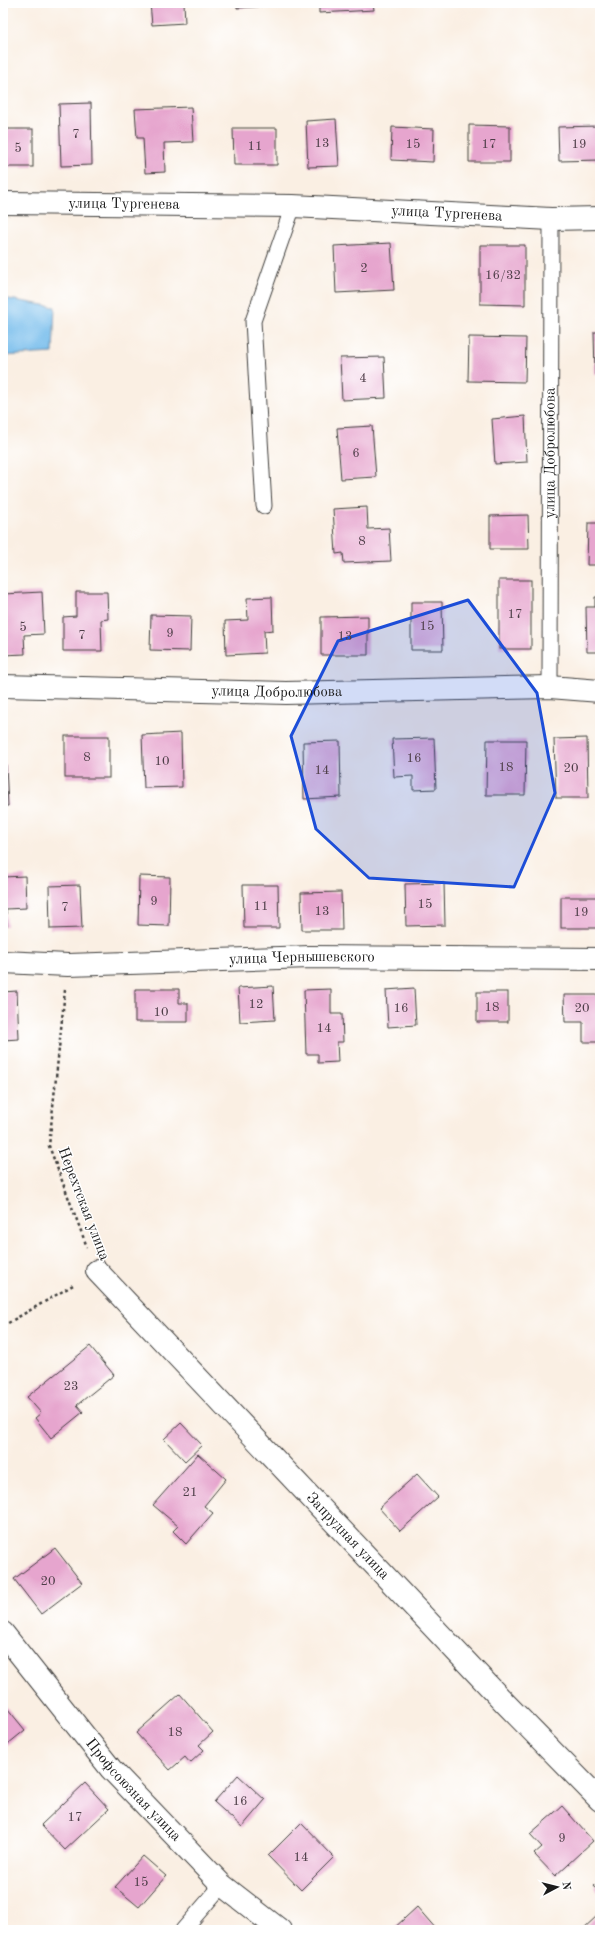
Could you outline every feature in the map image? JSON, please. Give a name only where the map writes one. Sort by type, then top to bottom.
[{"type":"street","name":"улица Тургенева","points":[[3,203],[293,206],[551,219],[600,218]]},
{"type":"street","name":"улица Добролюбова","points":[[3,686],[286,693],[550,687],[600,691]]},
{"type":"street","name":"улица Чернышевского","points":[[3,962],[68,965],[310,957],[600,959]]},
{"type":"street","name":"Запрудная улица","points":[[97,1271],[506,1703],[600,1800]]},
{"type":"street","name":"Профсоюзная улица","points":[[3,1633],[111,1769],[222,1885],[280,1930]]},
{"type":"lane","points":[[264,506],[253,321],[293,206]]},
{"type":"lane","name":"улица Добролюбова","points":[[550,687],[551,219]]},
{"type":"lane","points":[[184,1930],[222,1885]]},
{"type":"path","name":"Нерехтская улица","points":[[3,1326],[97,1271],[49,1146],[68,965]]},
{"type":"highlighted area","points":[[468,600],[537,693],[555,793],[514,887],[369,878],[316,829],[291,736],[338,641]]},
{"type":"water","points":[[3,298],[55,307],[53,353],[3,356]]},
{"type":"building","points":[[150,3],[184,3],[185,23],[152,25]]},
{"type":"building","points":[[237,3],[287,3],[287,5],[237,8]]},
{"type":"building","points":[[319,3],[373,3],[374,10],[319,13]]},
{"type":"building","points":[[91,103],[92,165],[61,166],[59,104]]},
{"type":"building","points":[[191,107],[193,142],[164,143],[165,172],[145,173],[143,138],[137,138],[135,109]]},
{"type":"building","points":[[336,119],[339,166],[308,167],[306,121]]},
{"type":"building","points":[[469,125],[510,126],[510,162],[469,162]]},
{"type":"building","points":[[599,126],[600,160],[559,161],[558,127]]},
{"type":"building","points":[[392,127],[434,129],[433,162],[391,160]]},
{"type":"building","points":[[233,128],[277,128],[277,165],[234,165]]},
{"type":"building","points":[[3,129],[33,129],[33,167],[3,167]]},
{"type":"building","points":[[391,243],[394,290],[336,293],[334,246]]},
{"type":"building","points":[[480,245],[525,245],[525,305],[480,304]]},
{"type":"building","points":[[594,332],[600,332],[600,374],[595,374]]},
{"type":"building","points":[[469,337],[526,338],[525,382],[468,381]]},
{"type":"building","points":[[384,357],[386,398],[342,400],[340,358]]},
{"type":"building","points":[[525,416],[527,462],[495,464],[492,419]]},
{"type":"building","points":[[372,426],[376,477],[341,479],[337,428]]},
{"type":"building","points":[[367,507],[368,529],[389,528],[391,561],[344,563],[343,553],[336,554],[333,509]]},
{"type":"building","points":[[528,515],[529,549],[490,549],[490,516]]},
{"type":"building","points":[[588,523],[600,523],[600,565],[587,565]]},
{"type":"building","points":[[499,580],[531,580],[531,649],[499,649]]},
{"type":"building","points":[[42,592],[44,634],[24,635],[25,654],[3,655],[3,594]]},
{"type":"building","points":[[76,592],[107,592],[108,619],[101,620],[102,651],[63,651],[63,617],[76,616]]},
{"type":"building","points":[[272,597],[273,630],[264,631],[265,653],[226,655],[225,621],[248,620],[247,598]]},
{"type":"building","points":[[595,597],[600,597],[600,652],[587,652],[586,607],[595,607]]},
{"type":"building","points":[[411,602],[442,602],[443,650],[411,650]]},
{"type":"building","points":[[151,615],[191,616],[190,651],[150,650]]},
{"type":"building","points":[[368,616],[368,655],[321,655],[321,617]]},
{"type":"building","points":[[181,733],[182,787],[144,788],[142,735]]},
{"type":"building","points":[[65,736],[109,736],[109,778],[65,778]]},
{"type":"building","points":[[434,738],[436,789],[413,790],[413,776],[394,777],[392,739]]},
{"type":"building","points":[[587,738],[588,798],[556,798],[554,739]]},
{"type":"building","points":[[487,740],[526,740],[525,795],[486,795]]},
{"type":"building","points":[[340,741],[341,797],[304,799],[303,742]]},
{"type":"building","points":[[3,765],[6,765],[8,806],[3,806]]},
{"type":"building","points":[[25,876],[26,908],[6,909],[7,926],[3,926],[3,877]]},
{"type":"building","points":[[139,876],[170,877],[169,926],[138,925]]},
{"type":"building","points":[[444,883],[445,925],[406,926],[405,884]]},
{"type":"building","points":[[80,885],[82,928],[50,929],[49,886]]},
{"type":"building","points":[[243,885],[278,885],[279,928],[244,928]]},
{"type":"building","points":[[341,892],[342,930],[302,930],[301,893]]},
{"type":"building","points":[[561,897],[600,897],[600,928],[561,928]]},
{"type":"building","points":[[273,986],[275,1020],[240,1022],[238,988]]},
{"type":"building","points":[[414,988],[416,1025],[388,1027],[386,990]]},
{"type":"building","points":[[135,989],[179,989],[179,1003],[188,1003],[188,1022],[135,1022]]},
{"type":"building","points":[[331,989],[331,1014],[342,1014],[343,1042],[337,1042],[338,1062],[318,1063],[318,1054],[306,1054],[304,990]]},
{"type":"building","points":[[17,991],[19,1039],[3,1040],[3,992]]},
{"type":"building","points":[[477,992],[508,992],[508,1022],[477,1022]]},
{"type":"building","points":[[564,995],[599,995],[600,1042],[583,1042],[583,1022],[565,1022]]},
{"type":"building","points":[[90,1346],[114,1375],[77,1405],[83,1412],[51,1438],[35,1418],[41,1413],[27,1397]]},
{"type":"building","points":[[181,1423],[202,1445],[185,1461],[164,1439]]},
{"type":"building","points":[[198,1454],[226,1479],[204,1506],[213,1513],[186,1544],[173,1531],[178,1526],[153,1505]]},
{"type":"building","points":[[417,1474],[438,1497],[400,1531],[379,1508]]},
{"type":"building","points":[[55,1548],[82,1583],[41,1614],[14,1579]]},
{"type":"building","points":[[180,1694],[213,1732],[199,1745],[204,1750],[190,1763],[185,1757],[170,1770],[136,1733]]},
{"type":"building","points":[[3,1703],[25,1730],[3,1748]]},
{"type":"building","points":[[238,1775],[265,1800],[242,1827],[214,1802]]},
{"type":"building","points":[[85,1783],[109,1809],[65,1850],[41,1825]]},
{"type":"building","points":[[562,1806],[593,1841],[555,1876],[534,1854],[542,1847],[530,1834]]},
{"type":"building","points":[[301,1823],[334,1857],[301,1890],[268,1856]]},
{"type":"building","points":[[143,1856],[166,1876],[139,1907],[115,1887]]},
{"type":"building","points":[[600,1881],[600,1893],[594,1886]]},
{"type":"building","points":[[417,1907],[437,1930],[392,1930]]},
{"type":"building","points":[[598,1915],[600,1917],[600,1930],[582,1930]]}]
